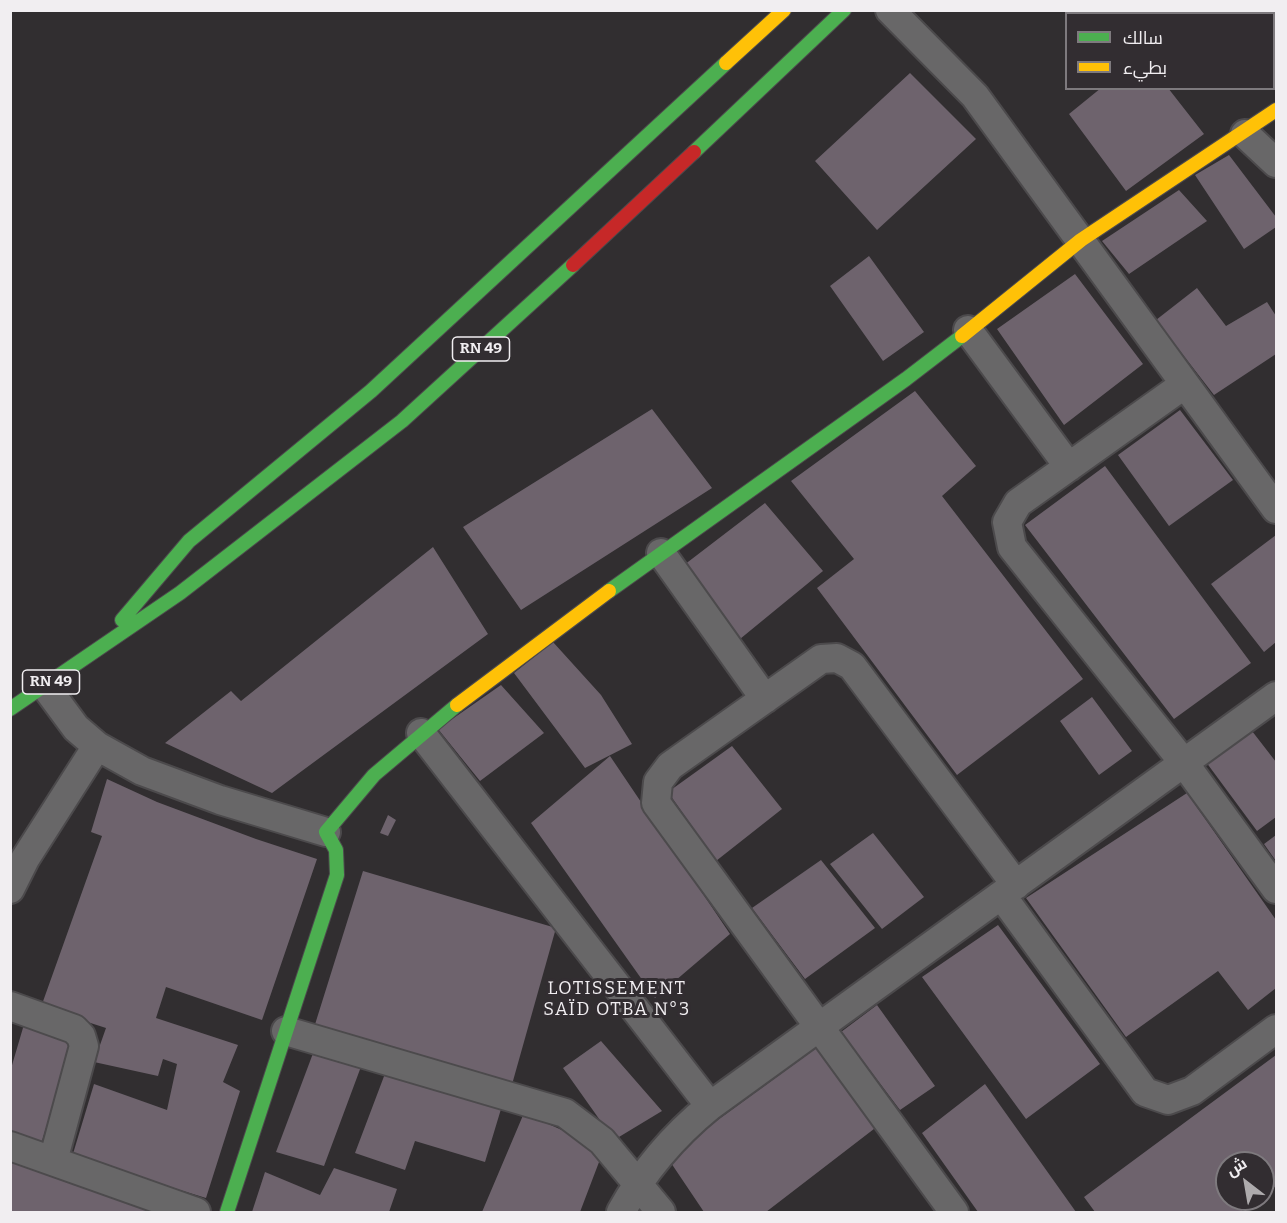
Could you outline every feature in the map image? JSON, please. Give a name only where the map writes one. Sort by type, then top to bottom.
[{"type":"main road","name":"RN 49","points":[[92,656],[189,541],[371,391],[784,10]]},
{"type":"main road","name":"RN 49","points":[[10,709],[92,656],[180,593],[402,421],[577,262],[844,10]]},
{"type":"main road","points":[[227,1212],[337,875],[336,850],[326,832],[374,775],[421,733],[557,628],[906,379],[1081,240],[1245,134],[1276,110]]},
{"type":"street","points":[[890,10],[975,96],[1276,509]]},
{"type":"street","points":[[1245,134],[1276,163]]},
{"type":"street","points":[[968,330],[1069,467]]},
{"type":"street","points":[[1185,384],[1018,503],[1007,522],[1012,546],[1184,763],[1276,889]]},
{"type":"street","points":[[661,553],[765,699]]},
{"type":"street","points":[[954,1212],[656,803],[658,782],[670,766],[821,659],[837,658],[852,666],[1009,891],[1144,1092],[1168,1100],[1192,1091],[1276,1029]]},
{"type":"street","points":[[45,686],[76,728],[97,746],[142,771],[220,800],[326,832]]},
{"type":"street","points":[[621,1212],[638,1181],[657,1156],[710,1106],[1276,696]]},
{"type":"street","points":[[421,733],[710,1106]]},
{"type":"street","points":[[10,889],[25,859],[97,746]]},
{"type":"street","points":[[10,1006],[74,1029],[81,1036],[84,1046],[53,1161]]},
{"type":"street","points":[[286,1031],[565,1113],[602,1141],[638,1181],[661,1212]]},
{"type":"street","points":[[10,1146],[196,1212]]},
{"type":"building","points":[[910,73],[976,139],[877,230],[815,161]]},
{"type":"building","points":[[1099,90],[1170,90],[1204,134],[1126,191],[1069,114]]},
{"type":"building","points":[[1229,155],[1276,217],[1276,227],[1244,249],[1195,175]]},
{"type":"building","points":[[1179,190],[1207,221],[1129,274],[1102,241]]},
{"type":"building","points":[[869,256],[924,332],[883,361],[830,286]]},
{"type":"building","points":[[1075,274],[1143,364],[1064,425],[997,329]]},
{"type":"building","points":[[1197,288],[1226,326],[1267,302],[1276,316],[1276,354],[1214,395],[1156,320]]},
{"type":"building","points":[[915,391],[976,466],[942,496],[1083,679],[957,775],[817,588],[854,559],[791,481]]},
{"type":"building","points":[[652,409],[712,488],[521,610],[463,527]]},
{"type":"building","points":[[1180,410],[1233,480],[1169,526],[1118,455]]},
{"type":"building","points":[[1105,466],[1251,663],[1174,719],[1025,525]]},
{"type":"building","points":[[765,503],[823,571],[740,639],[684,565]]},
{"type":"building","points":[[1276,535],[1276,642],[1264,652],[1211,584]]},
{"type":"building","points":[[433,547],[488,634],[272,793],[165,743],[231,691],[241,701]]},
{"type":"building","points":[[553,642],[601,695],[632,744],[585,768],[514,673]]},
{"type":"building","points":[[501,685],[544,733],[480,781],[438,729]]},
{"type":"building","points":[[1092,697],[1132,751],[1099,775],[1060,721]]},
{"type":"building","points":[[1252,731],[1276,762],[1276,817],[1257,831],[1206,762]]},
{"type":"building","points":[[732,746],[782,809],[716,861],[668,792]]},
{"type":"building","points":[[610,756],[730,934],[655,998],[531,823]]},
{"type":"building","points":[[107,779],[157,802],[317,859],[262,1020],[166,987],[156,1018],[238,1045],[223,1082],[240,1091],[206,1198],[72,1157],[94,1084],[167,1110],[177,1064],[163,1059],[158,1076],[94,1062],[106,1028],[41,1007],[102,836],[91,832]]},
{"type":"building","points":[[1187,793],[1276,920],[1276,988],[1248,1010],[1218,971],[1126,1037],[1026,898]]},
{"type":"building","points":[[388,815],[396,820],[388,836],[380,833]]},
{"type":"building","points":[[873,833],[924,897],[882,929],[830,864]]},
{"type":"building","points":[[1276,835],[1276,861],[1264,844]]},
{"type":"building","points":[[821,860],[875,928],[805,979],[752,908]]},
{"type":"building","points":[[363,871],[556,928],[511,1088],[312,1034]]},
{"type":"building","points":[[998,925],[1100,1064],[1026,1119],[922,977]]},
{"type":"building","points":[[877,1005],[935,1086],[900,1110],[841,1032]]},
{"type":"building","points":[[25,1021],[73,1039],[42,1141],[10,1132],[10,1072]]},
{"type":"building","points":[[601,1041],[662,1111],[614,1140],[563,1068]]},
{"type":"building","points":[[819,1046],[883,1122],[766,1212],[704,1212],[667,1157]]},
{"type":"building","points":[[315,1048],[362,1064],[324,1166],[276,1152]]},
{"type":"building","points":[[1276,1055],[1275,1187],[1275,1151],[1215,1151],[1215,1211],[1240,1212],[1095,1212],[1084,1197]]},
{"type":"building","points":[[386,1071],[501,1109],[485,1162],[415,1141],[405,1170],[355,1153]]},
{"type":"building","points":[[985,1084],[1076,1212],[978,1212],[922,1133]]},
{"type":"building","points":[[524,1113],[604,1149],[580,1212],[482,1212]]},
{"type":"building","points":[[10,1158],[169,1212],[10,1212]]},
{"type":"building","points":[[334,1168],[397,1189],[389,1212],[252,1212],[265,1172],[320,1195]]},
{"type":"traffic: fast","points":[[694,152],[844,10]]},
{"type":"traffic: fast","points":[[122,620],[189,541],[371,391],[726,63]]},
{"type":"traffic: fast","points":[[10,709],[180,593],[402,421],[573,265]]},
{"type":"traffic: fast","points":[[609,591],[906,379],[962,336]]},
{"type":"traffic: fast","points":[[227,1212],[337,875],[336,850],[326,832],[374,775],[457,705]]},
{"type":"traffic: slow","points":[[726,63],[784,10]]},
{"type":"traffic: slow","points":[[962,336],[1081,240],[1276,110]]},
{"type":"traffic: slow","points":[[457,705],[609,591]]},
{"type":"traffic: jam","points":[[573,265],[694,152]]},
{"type":"district","name":"LOTISSEMENT SAÏD OTBA N°3","points":[[617,999]]}]
